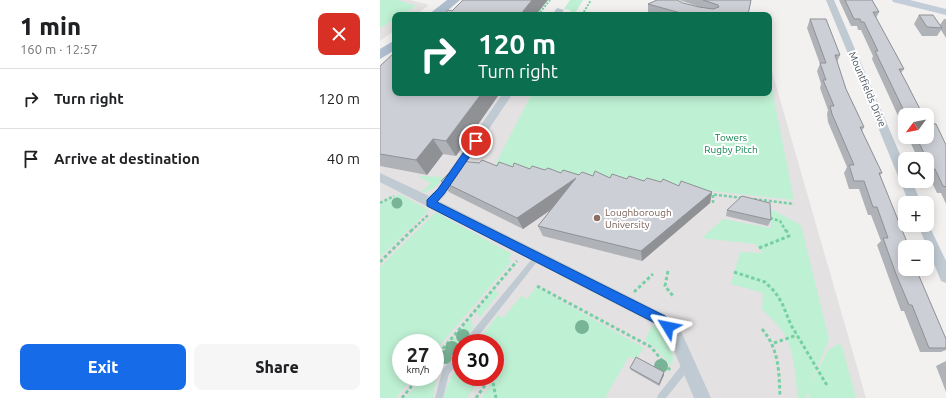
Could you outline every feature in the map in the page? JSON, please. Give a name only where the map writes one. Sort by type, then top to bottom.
[{"type":"main road","points":[[438,12],[454,0]]},
{"type":"main road","points":[[380,55],[392,46]]},
{"type":"street","name":"Mountfields Drive","points":[[830,0],[898,163]]},
{"type":"street","points":[[897,0],[946,12]]},
{"type":"street","points":[[434,205],[441,192],[506,96]]},
{"type":"street","points":[[380,177],[532,253],[661,320],[676,334],[687,364],[704,398]]},
{"type":"street","points":[[927,232],[946,277]]},
{"type":"lane","points":[[474,334],[532,253]]},
{"type":"lane","points":[[439,398],[446,372],[452,364]]},
{"type":"lane","points":[[662,398],[687,364]]},
{"type":"path","points":[[540,12],[550,0]]},
{"type":"path","points":[[584,12],[591,0]]},
{"type":"path","points":[[380,203],[397,194]]},
{"type":"path","points":[[706,194],[794,204]]},
{"type":"path","points":[[713,195],[713,203]]},
{"type":"path","points":[[380,262],[434,205]]},
{"type":"path","points":[[759,248],[789,236],[780,220],[770,218]]},
{"type":"path","points":[[444,348],[532,253]]},
{"type":"path","points":[[668,271],[666,286],[673,296]]},
{"type":"path","points":[[734,272],[765,282],[774,292],[782,303],[797,335],[828,387]]},
{"type":"path","points":[[625,301],[653,274]]},
{"type":"path","points":[[537,286],[651,347],[662,360],[675,380]]},
{"type":"path","points":[[762,329],[774,343],[776,350],[780,396]]},
{"type":"path","points":[[774,343],[797,335]]},
{"type":"path","points":[[402,398],[412,386]]},
{"type":"path","points":[[476,398],[485,386]]},
{"type":"path","points":[[494,386],[496,398]]},
{"type":"shaded area","points":[[380,0],[410,0],[429,5],[420,12],[392,12],[392,32],[380,41]]},
{"type":"shaded area","name":"Loughborough University","points":[[772,71],[866,398],[380,398],[380,72],[392,89],[392,96],[772,96]]},
{"type":"green space","points":[[380,0],[398,0],[416,6],[406,12],[392,12],[392,21],[380,28]]},
{"type":"green space","points":[[570,0],[583,0],[576,12],[570,12],[571,10],[564,9]]},
{"type":"green space","name":"Towers Rugby Pitch","points":[[772,90],[794,200],[494,167],[530,96],[772,96]]},
{"type":"green space","points":[[419,177],[444,177],[432,189],[421,192],[431,183]]},
{"type":"green space","points":[[399,194],[429,210],[380,257],[380,205]]},
{"type":"green space","points":[[769,208],[801,225],[829,339],[810,386],[828,350],[841,343],[856,398],[810,398],[808,392],[806,398],[798,398],[792,353],[786,337],[781,329],[762,309],[763,293],[731,284],[740,252],[763,253],[755,244],[702,238],[723,219],[771,228]]},
{"type":"green space","points":[[436,212],[512,254],[508,259],[512,261],[444,340],[444,334],[392,334],[392,386],[406,386],[396,398],[380,398],[380,267]]},
{"type":"green space","points":[[536,287],[644,348],[636,359],[629,356],[605,398],[481,398],[489,386],[504,386],[504,365],[507,361],[504,359],[504,334],[483,334],[498,315],[503,318],[521,296],[527,299]]},
{"type":"green space","points":[[494,290],[499,293],[480,317],[476,313]]},
{"type":"green space","points":[[471,318],[473,328],[468,334],[458,334]]},
{"type":"green space","points":[[652,325],[666,337],[669,343],[673,355],[671,366],[657,349],[645,340]]},
{"type":"green space","points":[[452,341],[452,355],[444,365],[444,351]]},
{"type":"green space","points":[[452,374],[452,386],[476,386],[467,398],[443,398]]},
{"type":"green space","points":[[416,386],[435,386],[433,398],[405,398]]},
{"type":"building","points":[[463,0],[532,0],[522,12],[446,12],[448,10],[452,11]]},
{"type":"building","points":[[657,0],[677,0],[699,7],[713,9],[719,7],[718,5],[703,0],[751,0],[748,12],[677,12],[648,4]]},
{"type":"building","points":[[845,0],[872,0],[879,12],[873,12],[904,69],[899,69],[919,108],[903,108],[875,51],[878,51],[864,22],[861,22],[860,19],[854,19]]},
{"type":"building","points":[[919,15],[933,15],[942,28],[927,27]]},
{"type":"building","points":[[810,19],[826,19],[840,55],[835,55],[846,89],[864,127],[860,127],[882,173],[879,173],[898,220],[898,232],[903,232],[906,240],[898,240],[898,276],[919,276],[946,339],[946,348],[929,348],[912,305],[909,305],[896,274],[883,238],[888,238],[877,207],[873,207],[864,181],[854,181],[849,165],[854,165],[832,114],[830,106],[834,106],[823,80],[826,80],[820,63],[826,63]]},
{"type":"building","points":[[392,55],[392,96],[480,96],[446,141],[433,139],[416,160],[380,154],[380,66]]},
{"type":"building","points":[[934,124],[936,124],[946,145],[946,187],[943,186],[934,169],[934,152],[924,152],[920,144],[934,144]]},
{"type":"building","points":[[482,160],[497,166],[499,162],[513,167],[514,163],[530,169],[532,166],[545,170],[548,168],[561,173],[563,170],[579,175],[582,172],[593,176],[595,171],[610,178],[612,174],[627,179],[629,176],[644,181],[647,178],[661,182],[663,179],[679,186],[681,181],[712,192],[641,251],[538,226],[576,178],[517,218],[441,181],[461,161],[479,163]]},
{"type":"building","points":[[742,196],[770,203],[771,220],[727,210]]},
{"type":"building","points":[[636,357],[664,372],[659,384],[630,368]]},
{"type":"place","name":"Loughborough University","points":[[597,218]]},
{"type":"route","points":[[476,141],[441,192],[430,203],[538,256],[661,320],[668,327]]}]
